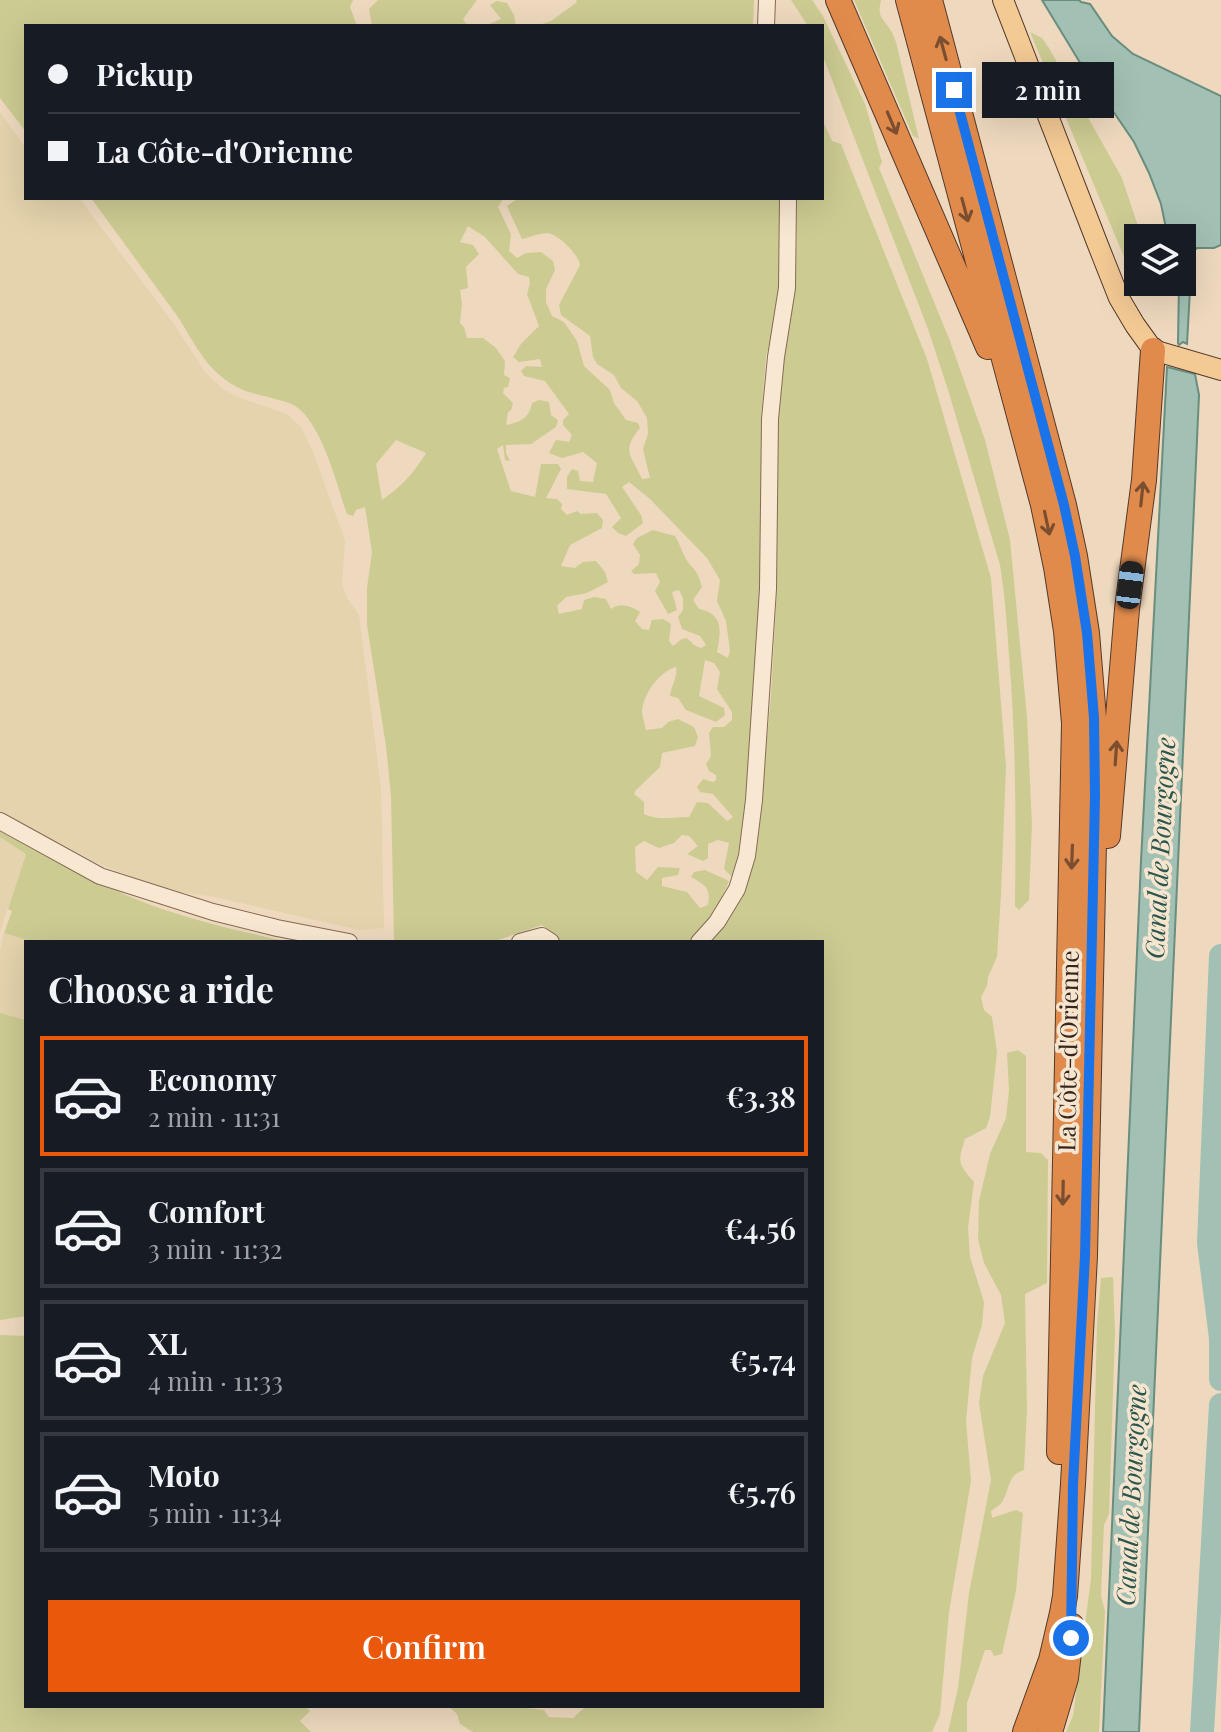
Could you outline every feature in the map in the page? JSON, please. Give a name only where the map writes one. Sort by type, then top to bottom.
[{"type":"highway","points":[[838,0],[974,311],[1029,448]]},
{"type":"highway","name":"La Côte-d'Orienne","points":[[908,0],[1029,448],[1056,567],[1066,631],[1074,723],[1058,1522],[1045,1633],[1012,1732]]},
{"type":"highway","name":"La Côte-d'Orienne","points":[[930,0],[1051,451],[1075,556],[1087,633],[1094,718],[1085,1256],[1073,1484],[1062,1613],[1045,1680],[1025,1732]]},
{"type":"highway","points":[[1091,997],[1113,795],[1127,609],[1160,352]]},
{"type":"highway","points":[[1050,1732],[1066,1678],[1071,1638],[1073,1484]]},
{"type":"main road","points":[[1003,0],[1119,298],[1135,325],[1160,352],[1221,370]]},
{"type":"street","points":[[766,24],[768,3]]},
{"type":"street","points":[[701,940],[717,922],[737,889],[747,856],[754,800],[768,589],[770,419],[787,288],[788,200]]},
{"type":"street","points":[[0,821],[100,876],[213,912],[339,940]]},
{"type":"street","points":[[527,940],[542,936],[548,940]]},
{"type":"shaded area","points":[[0,0],[353,0],[350,7],[356,24],[24,24],[24,129],[0,98]]},
{"type":"shaded area","points":[[378,0],[477,0],[463,19],[467,24],[372,24],[369,9]]},
{"type":"shaded area","points":[[754,0],[753,24],[542,24],[577,2]]},
{"type":"shaded area","points":[[791,0],[812,0],[823,16],[865,104],[882,162],[879,168],[950,341],[985,440],[1010,540],[1027,717],[1032,824],[1029,900],[1019,910],[1015,906],[1013,718],[1000,565],[928,329],[824,59],[824,24],[807,24]]},
{"type":"shaded area","points":[[854,0],[881,0],[880,13],[896,42],[919,139],[913,136]]},
{"type":"shaded area","points":[[497,1],[507,3],[516,24],[490,24],[501,19],[490,5]]},
{"type":"shaded area","points":[[1030,32],[1042,38],[1049,48],[1122,178],[1137,224],[1124,224],[1124,257]]},
{"type":"shaded area","points":[[0,112],[24,145],[24,200],[81,200],[176,327],[205,372],[224,390],[287,414],[301,427],[311,447],[345,540],[342,583],[347,598],[359,615],[381,788],[384,928],[359,930],[215,897],[165,890],[102,865],[0,813]]},
{"type":"shaded area","points":[[824,123],[832,141],[841,144],[927,359],[991,578],[1006,766],[997,957],[981,997],[984,1010],[992,1017],[997,1052],[990,1117],[986,1128],[965,1139],[960,1158],[964,1170],[974,1182],[968,1228],[970,1257],[984,1302],[982,1325],[972,1358],[966,1421],[971,1481],[949,1612],[940,1714],[932,1732],[473,1732],[460,1724],[457,1714],[450,1708],[525,1708],[544,1710],[549,1717],[573,1718],[584,1708],[824,1708],[824,940],[709,940],[742,892],[756,853],[771,696],[777,587],[775,516],[779,385],[794,298],[796,200],[824,200]]},
{"type":"shaded area","points":[[92,200],[503,200],[498,207],[511,234],[509,251],[517,258],[526,253],[541,252],[553,261],[555,270],[546,289],[546,302],[552,316],[564,322],[577,341],[584,366],[610,390],[614,403],[626,420],[638,423],[640,428],[631,442],[630,453],[642,479],[650,478],[643,449],[648,434],[647,418],[637,401],[621,388],[614,375],[597,364],[590,336],[561,315],[559,305],[580,265],[579,261],[568,246],[548,233],[522,239],[507,206],[515,200],[780,200],[782,260],[779,308],[766,356],[761,419],[758,653],[747,802],[738,869],[731,876],[724,869],[729,843],[718,840],[708,844],[708,858],[703,861],[687,854],[698,846],[689,836],[682,835],[674,843],[659,848],[644,841],[635,847],[636,872],[647,880],[658,867],[680,868],[678,875],[662,878],[662,886],[687,892],[700,908],[708,905],[709,894],[703,885],[691,877],[694,872],[705,870],[729,881],[712,914],[690,940],[559,940],[542,925],[498,940],[394,940],[391,796],[367,625],[367,588],[372,552],[365,507],[356,510],[353,516],[347,514],[326,452],[310,421],[300,410],[289,403],[231,384],[212,368]],"holes":[[[468,226],[485,237],[518,274],[529,277],[527,294],[539,326],[513,357],[519,362],[540,359],[542,367],[526,366],[521,371],[524,376],[545,381],[569,414],[563,420],[563,425],[572,435],[569,442],[556,440],[549,453],[562,458],[583,452],[597,463],[593,482],[580,481],[578,471],[572,469],[567,477],[567,489],[606,494],[621,518],[612,527],[626,536],[643,523],[622,487],[629,482],[650,499],[707,558],[720,580],[717,601],[726,621],[728,658],[717,652],[720,630],[717,619],[699,609],[693,600],[702,587],[675,536],[653,530],[637,538],[633,544],[640,555],[639,564],[631,571],[634,574],[656,573],[660,582],[655,591],[668,614],[677,610],[672,592],[679,590],[683,598],[683,610],[678,617],[682,629],[700,636],[706,645],[701,648],[687,638],[673,646],[669,641],[671,624],[663,619],[652,620],[649,630],[642,629],[635,621],[640,612],[626,606],[611,609],[606,599],[594,597],[584,600],[582,609],[559,614],[557,606],[566,597],[587,593],[608,582],[596,561],[583,562],[575,568],[561,566],[570,545],[602,528],[603,520],[597,513],[581,514],[577,511],[567,515],[557,499],[546,498],[561,469],[558,464],[541,464],[535,497],[511,491],[497,449],[503,445],[505,460],[510,461],[506,445],[531,444],[556,427],[558,420],[551,415],[549,402],[539,400],[532,403],[523,419],[506,425],[513,403],[503,393],[510,378],[504,375],[505,361],[496,348],[483,338],[467,338],[460,323],[460,290],[468,288],[466,267],[479,254],[473,245],[460,242]],[[396,440],[426,453],[407,479],[382,500],[376,464]],[[705,660],[714,663],[720,672],[717,689],[732,712],[732,720],[724,727],[713,727],[709,733],[711,756],[706,764],[709,771],[716,775],[716,780],[703,779],[697,787],[700,792],[713,794],[733,817],[727,821],[708,803],[697,802],[689,817],[649,816],[644,814],[644,802],[634,794],[636,790],[660,767],[662,753],[695,746],[698,737],[694,727],[678,719],[662,728],[646,730],[642,711],[646,697],[658,678],[676,667],[670,696],[678,698],[686,710],[716,722],[725,715],[724,708],[699,696]]]},
{"type":"shaded area","points":[[0,831],[73,870],[148,904],[201,921],[281,940],[27,940],[4,933],[12,911],[8,909],[26,854],[0,837]]},
{"type":"shaded area","points":[[0,837],[26,853],[0,932]]},
{"type":"shaded area","points":[[4,933],[27,940],[24,940],[24,1019],[0,1013],[0,950]]},
{"type":"shaded area","points":[[0,1013],[24,1019],[24,1316],[0,1320]]},
{"type":"shaded area","points":[[1018,1050],[1026,1056],[1026,1152],[1041,1153],[1048,1160],[1047,1283],[1025,1294],[1027,1410],[1024,1470],[1015,1475],[1002,1502],[991,1511],[992,1518],[1016,1510],[1023,1513],[1016,1591],[1002,1654],[994,1656],[991,1650],[985,1650],[967,1703],[967,1732],[948,1732],[958,1688],[969,1593],[991,1480],[979,1403],[983,1376],[1005,1323],[1001,1295],[984,1263],[978,1239],[979,1201],[990,1154],[1006,1118],[1009,1091],[1007,1053]]},
{"type":"shaded area","points":[[1113,1277],[1115,1332],[1109,1514],[1104,1525],[1101,1596],[1105,1611],[1099,1732],[1066,1732],[1073,1716],[1091,1579],[1097,1324],[1101,1278]]},
{"type":"shaded area","points":[[0,1335],[24,1336],[24,1708],[307,1708],[310,1711],[300,1721],[311,1732],[0,1732]]},
{"type":"water","points":[[1042,0],[1079,0],[1090,4],[1112,36],[1133,54],[1221,96],[1221,245],[1196,249],[1196,224],[1165,224],[1161,204],[1134,142]]},
{"type":"water","points":[[1179,296],[1190,296],[1187,344],[1178,343]]},
{"type":"water","name":"Canal de Bourgogne","points":[[1167,367],[1195,374],[1199,395],[1139,1732],[1103,1732],[1141,861]]},
{"type":"waterway","points":[[1221,956],[1209,1243],[1221,1338],[1221,1379]]},
{"type":"waterway","points":[[1202,1732],[1221,1405]]},
{"type":"route","points":[[954,90],[1064,505],[1087,633],[1092,689],[1095,796],[1091,997],[1085,1256],[1073,1484],[1071,1638]]}]
